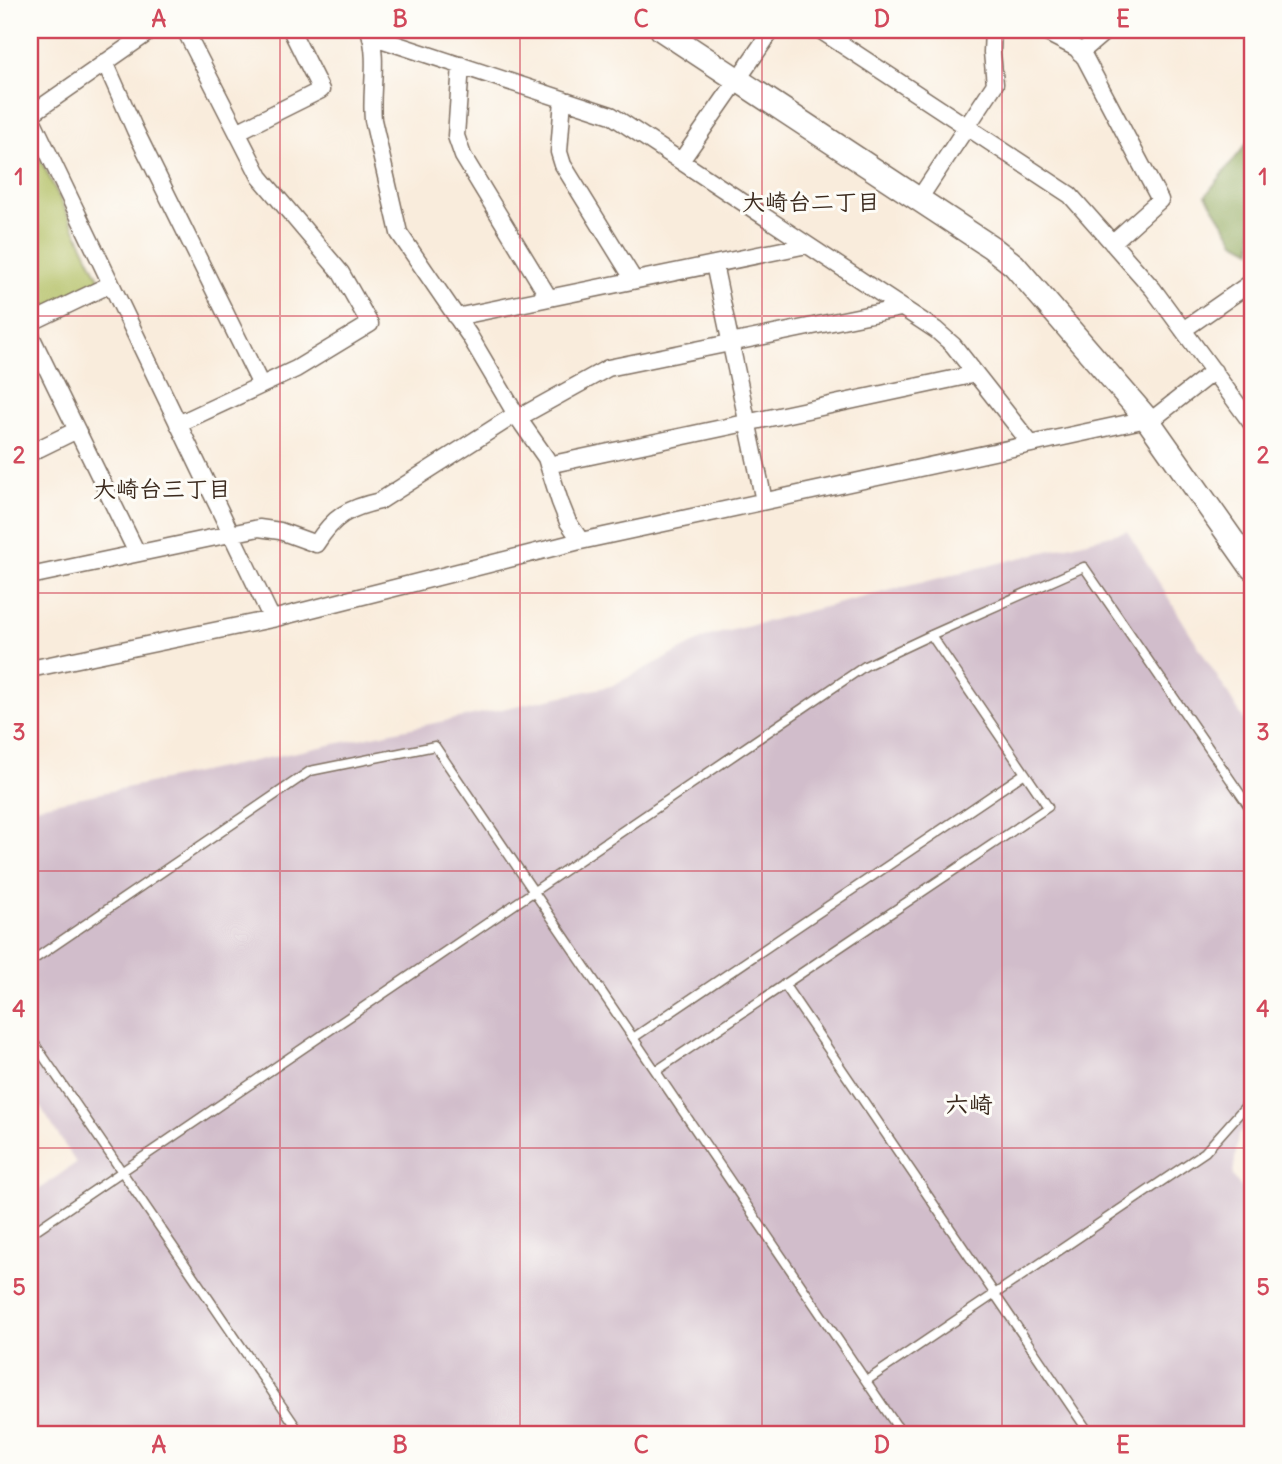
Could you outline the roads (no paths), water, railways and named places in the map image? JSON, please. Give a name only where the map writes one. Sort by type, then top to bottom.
[{"type":"street","points":[[152,30],[30,115],[272,619]]},
{"type":"street","points":[[178,424],[296,369],[370,324],[341,274],[260,177],[185,30]]},
{"type":"street","points":[[237,132],[321,90],[291,30]]},
{"type":"street","points":[[662,30],[991,247],[1014,265],[1148,420],[1252,568]]},
{"type":"street","points":[[681,161],[772,30]]},
{"type":"street","points":[[820,30],[1070,195],[1153,289],[1252,424]]},
{"type":"street","points":[[919,199],[995,84],[993,30]]},
{"type":"street","points":[[1041,30],[1076,48],[1085,58],[1160,200],[1112,243]]},
{"type":"street","points":[[1080,53],[1107,30]]},
{"type":"street","points":[[370,34],[611,114],[936,330],[953,345],[1031,444]]},
{"type":"street","points":[[370,34],[374,60],[371,102],[373,120],[399,233],[546,458],[568,522],[581,541]]},
{"type":"street","points":[[105,62],[135,130],[261,385]]},
{"type":"street","points":[[461,65],[456,136],[463,156],[549,298]]},
{"type":"street","points":[[563,99],[559,152],[563,165],[634,280]]},
{"type":"street","points":[[456,317],[807,245]]},
{"type":"street","points":[[714,264],[764,501]]},
{"type":"street","points":[[1183,330],[1252,282]]},
{"type":"street","points":[[30,323],[111,284]]},
{"type":"street","points":[[30,576],[260,528],[280,530],[316,544],[340,514],[380,501],[517,416],[608,368],[901,308]]},
{"type":"street","points":[[30,334],[35,360],[77,430],[137,553]]},
{"type":"street","points":[[30,669],[272,619],[581,541],[1148,420],[1214,371]]},
{"type":"street","points":[[548,465],[976,374]]},
{"type":"street","points":[[30,453],[77,430]]},
{"type":"lane","points":[[30,1234],[865,666],[1084,568],[1252,811]]},
{"type":"lane","points":[[656,1071],[1048,807],[931,635]]},
{"type":"lane","points":[[30,962],[310,771],[435,746],[902,1434]]},
{"type":"lane","points":[[633,1038],[1025,773]]},
{"type":"lane","points":[[784,984],[1090,1434]]},
{"type":"lane","points":[[30,1037],[301,1434]]},
{"type":"lane","points":[[866,1381],[1205,1152],[1252,1099]]},
{"type":"lane","points":[[885,1434],[897,1426]]},
{"type":"district","name":"大崎台二丁目","points":[[811,201]]},
{"type":"district","name":"大崎台三丁目","points":[[162,488]]},
{"type":"district","name":"六崎","points":[[969,1104]]}]
